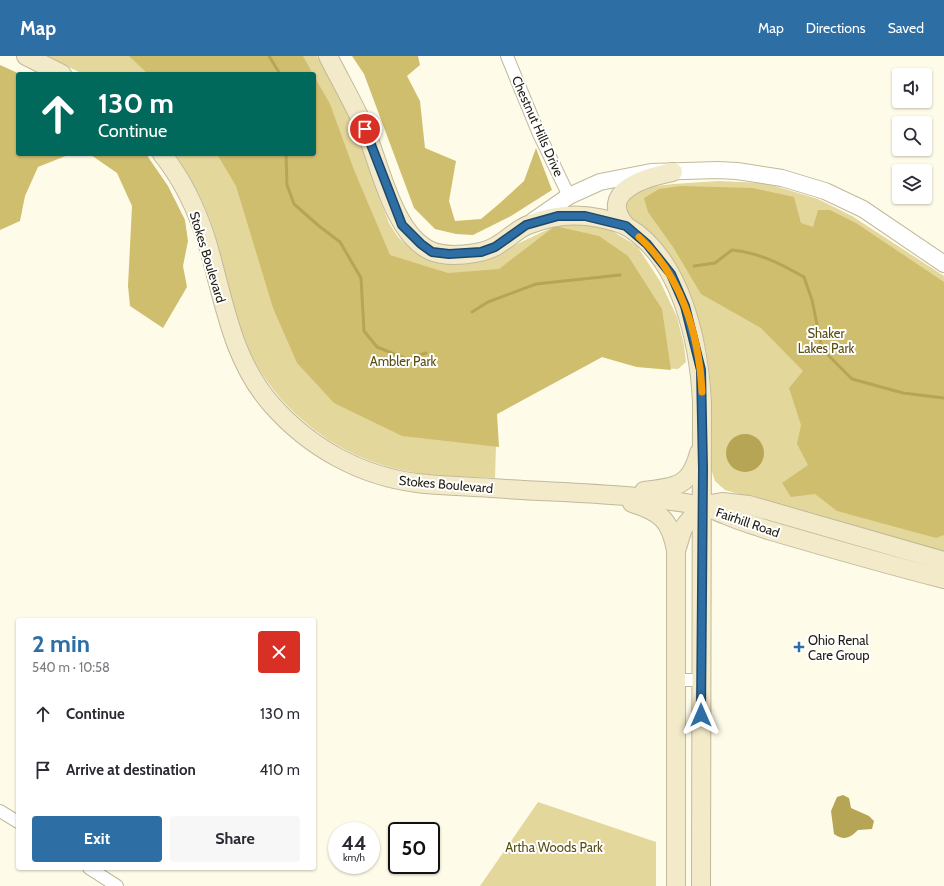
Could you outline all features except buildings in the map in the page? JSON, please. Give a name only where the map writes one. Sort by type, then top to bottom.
[{"type":"main road","points":[[26,56],[58,72]]},
{"type":"main road","points":[[328,56],[365,129],[397,216],[409,234],[432,252],[449,254],[481,252],[495,247],[526,225],[558,216],[585,216],[626,226]]},
{"type":"main road","name":"Stokes Boulevard","points":[[163,156],[180,180],[196,211],[206,241],[232,337],[256,384],[272,405],[313,442],[332,455],[356,467],[398,480],[430,484],[657,499],[702,505]]},
{"type":"main road","points":[[673,172],[655,175],[629,186],[623,190],[617,202],[619,218],[647,244],[662,261],[681,295],[701,370],[701,886]]},
{"type":"main road","points":[[612,496],[666,489],[680,484],[690,476],[696,466],[702,440]]},
{"type":"main road","points":[[612,496],[652,510],[666,521],[673,535],[676,551],[676,886]]},
{"type":"main road","name":"Fairhill Road","points":[[702,505],[722,502],[749,505],[908,550],[943,570]]},
{"type":"main road","points":[[676,551],[683,528],[702,505]]},
{"type":"main road","name":"Fairhill Road","points":[[702,505],[766,529],[903,568],[943,570]]},
{"type":"main road","points":[[903,568],[908,550]]},
{"type":"street","name":"Chestnut Hills Drive","points":[[507,56],[539,134],[569,196]]},
{"type":"street","points":[[526,225],[569,196],[600,182],[632,175],[718,170],[737,171],[782,178],[803,184],[863,209],[944,264]]},
{"type":"street","points":[[677,680],[701,680]]},
{"type":"street","points":[[0,811],[16,821]]},
{"type":"street","points":[[92,870],[117,886]]},
{"type":"green space","name":"Ambler Park","points":[[47,56],[317,56],[343,95],[362,144],[389,223],[398,237],[415,253],[431,259],[469,263],[515,245],[555,226],[584,224],[609,229],[637,246],[660,281],[677,317],[684,345],[686,362],[678,369],[637,367],[602,357],[497,414],[495,478],[436,475],[401,470],[374,462],[348,451],[323,436],[300,418],[280,398],[263,375],[249,350],[238,323],[210,219],[197,190],[176,156],[316,156],[316,72],[79,72]]},
{"type":"green space","points":[[129,56],[303,56],[312,72],[146,72]]},
{"type":"green space","points":[[352,56],[418,56],[420,65],[407,76],[420,101],[425,148],[456,161],[449,201],[455,221],[481,219],[500,203],[524,181],[536,148],[552,190],[511,216],[473,235],[456,234],[435,229],[414,208],[364,74]]},
{"type":"green space","points":[[0,65],[16,72],[16,156],[66,156],[38,167],[25,196],[20,221],[0,230]]},
{"type":"green space","name":"Ambler Park","points":[[316,80],[330,104],[354,170],[390,255],[448,273],[499,269],[555,226],[599,236],[628,256],[662,309],[671,370],[637,367],[602,357],[497,414],[499,447],[402,436],[334,403],[297,363],[273,308],[236,186],[218,156],[316,156]]},
{"type":"green space","points":[[92,156],[147,156],[168,186],[185,220],[188,241],[183,266],[187,287],[163,328],[130,306],[128,286],[132,206],[117,173]]},
{"type":"green space","name":"Shaker Lakes Park","points":[[718,181],[765,183],[818,199],[852,216],[944,276],[944,553],[725,490],[715,481],[711,469],[712,417],[709,370],[699,323],[691,299],[669,256],[650,233],[625,214],[622,198],[641,188]]},
{"type":"green space","name":"Shaker Lakes Park","points":[[681,186],[753,188],[794,197],[801,223],[813,227],[818,210],[830,210],[856,223],[944,282],[944,535],[936,538],[837,511],[815,494],[791,497],[782,483],[808,465],[797,444],[801,425],[789,388],[803,371],[761,328],[701,294],[673,247],[648,212],[644,198],[659,189]]},
{"type":"green space","points":[[755,515],[898,557],[900,558],[754,518]]},
{"type":"green space","name":"Artha Woods Park","points":[[538,802],[656,842],[656,886],[480,886]]},
{"type":"shaded area","points":[[745,434],[755,437],[761,443],[764,453],[761,463],[755,469],[745,472],[735,469],[729,463],[726,453],[729,443],[735,437]]},
{"type":"shaded area","points":[[843,795],[849,798],[851,808],[869,816],[874,821],[872,829],[858,830],[847,838],[834,834],[831,811],[837,797]]},
{"type":"waterway","points":[[269,56],[279,72]]},
{"type":"waterway","points":[[286,156],[287,185],[294,204],[340,242],[361,278],[364,331],[377,347],[407,359],[426,353]]},
{"type":"waterway","points":[[694,266],[715,263],[732,250],[760,256],[786,267],[804,277],[812,300],[822,349],[852,379],[903,393],[944,398]]},
{"type":"waterway","points":[[472,312],[488,302],[536,284],[620,275]]},
{"type":"slow traffic","points":[[639,237],[662,261],[671,274],[681,295],[701,370],[702,392]]},
{"type":"place","name":"Ohio Renal Care Group","points":[[799,647]]},
{"type":"route","points":[[365,129],[397,216],[409,234],[432,252],[466,254],[481,252],[495,247],[526,225],[558,216],[585,216],[626,226],[647,244],[671,274],[685,306],[701,370],[703,469],[701,715]]}]
